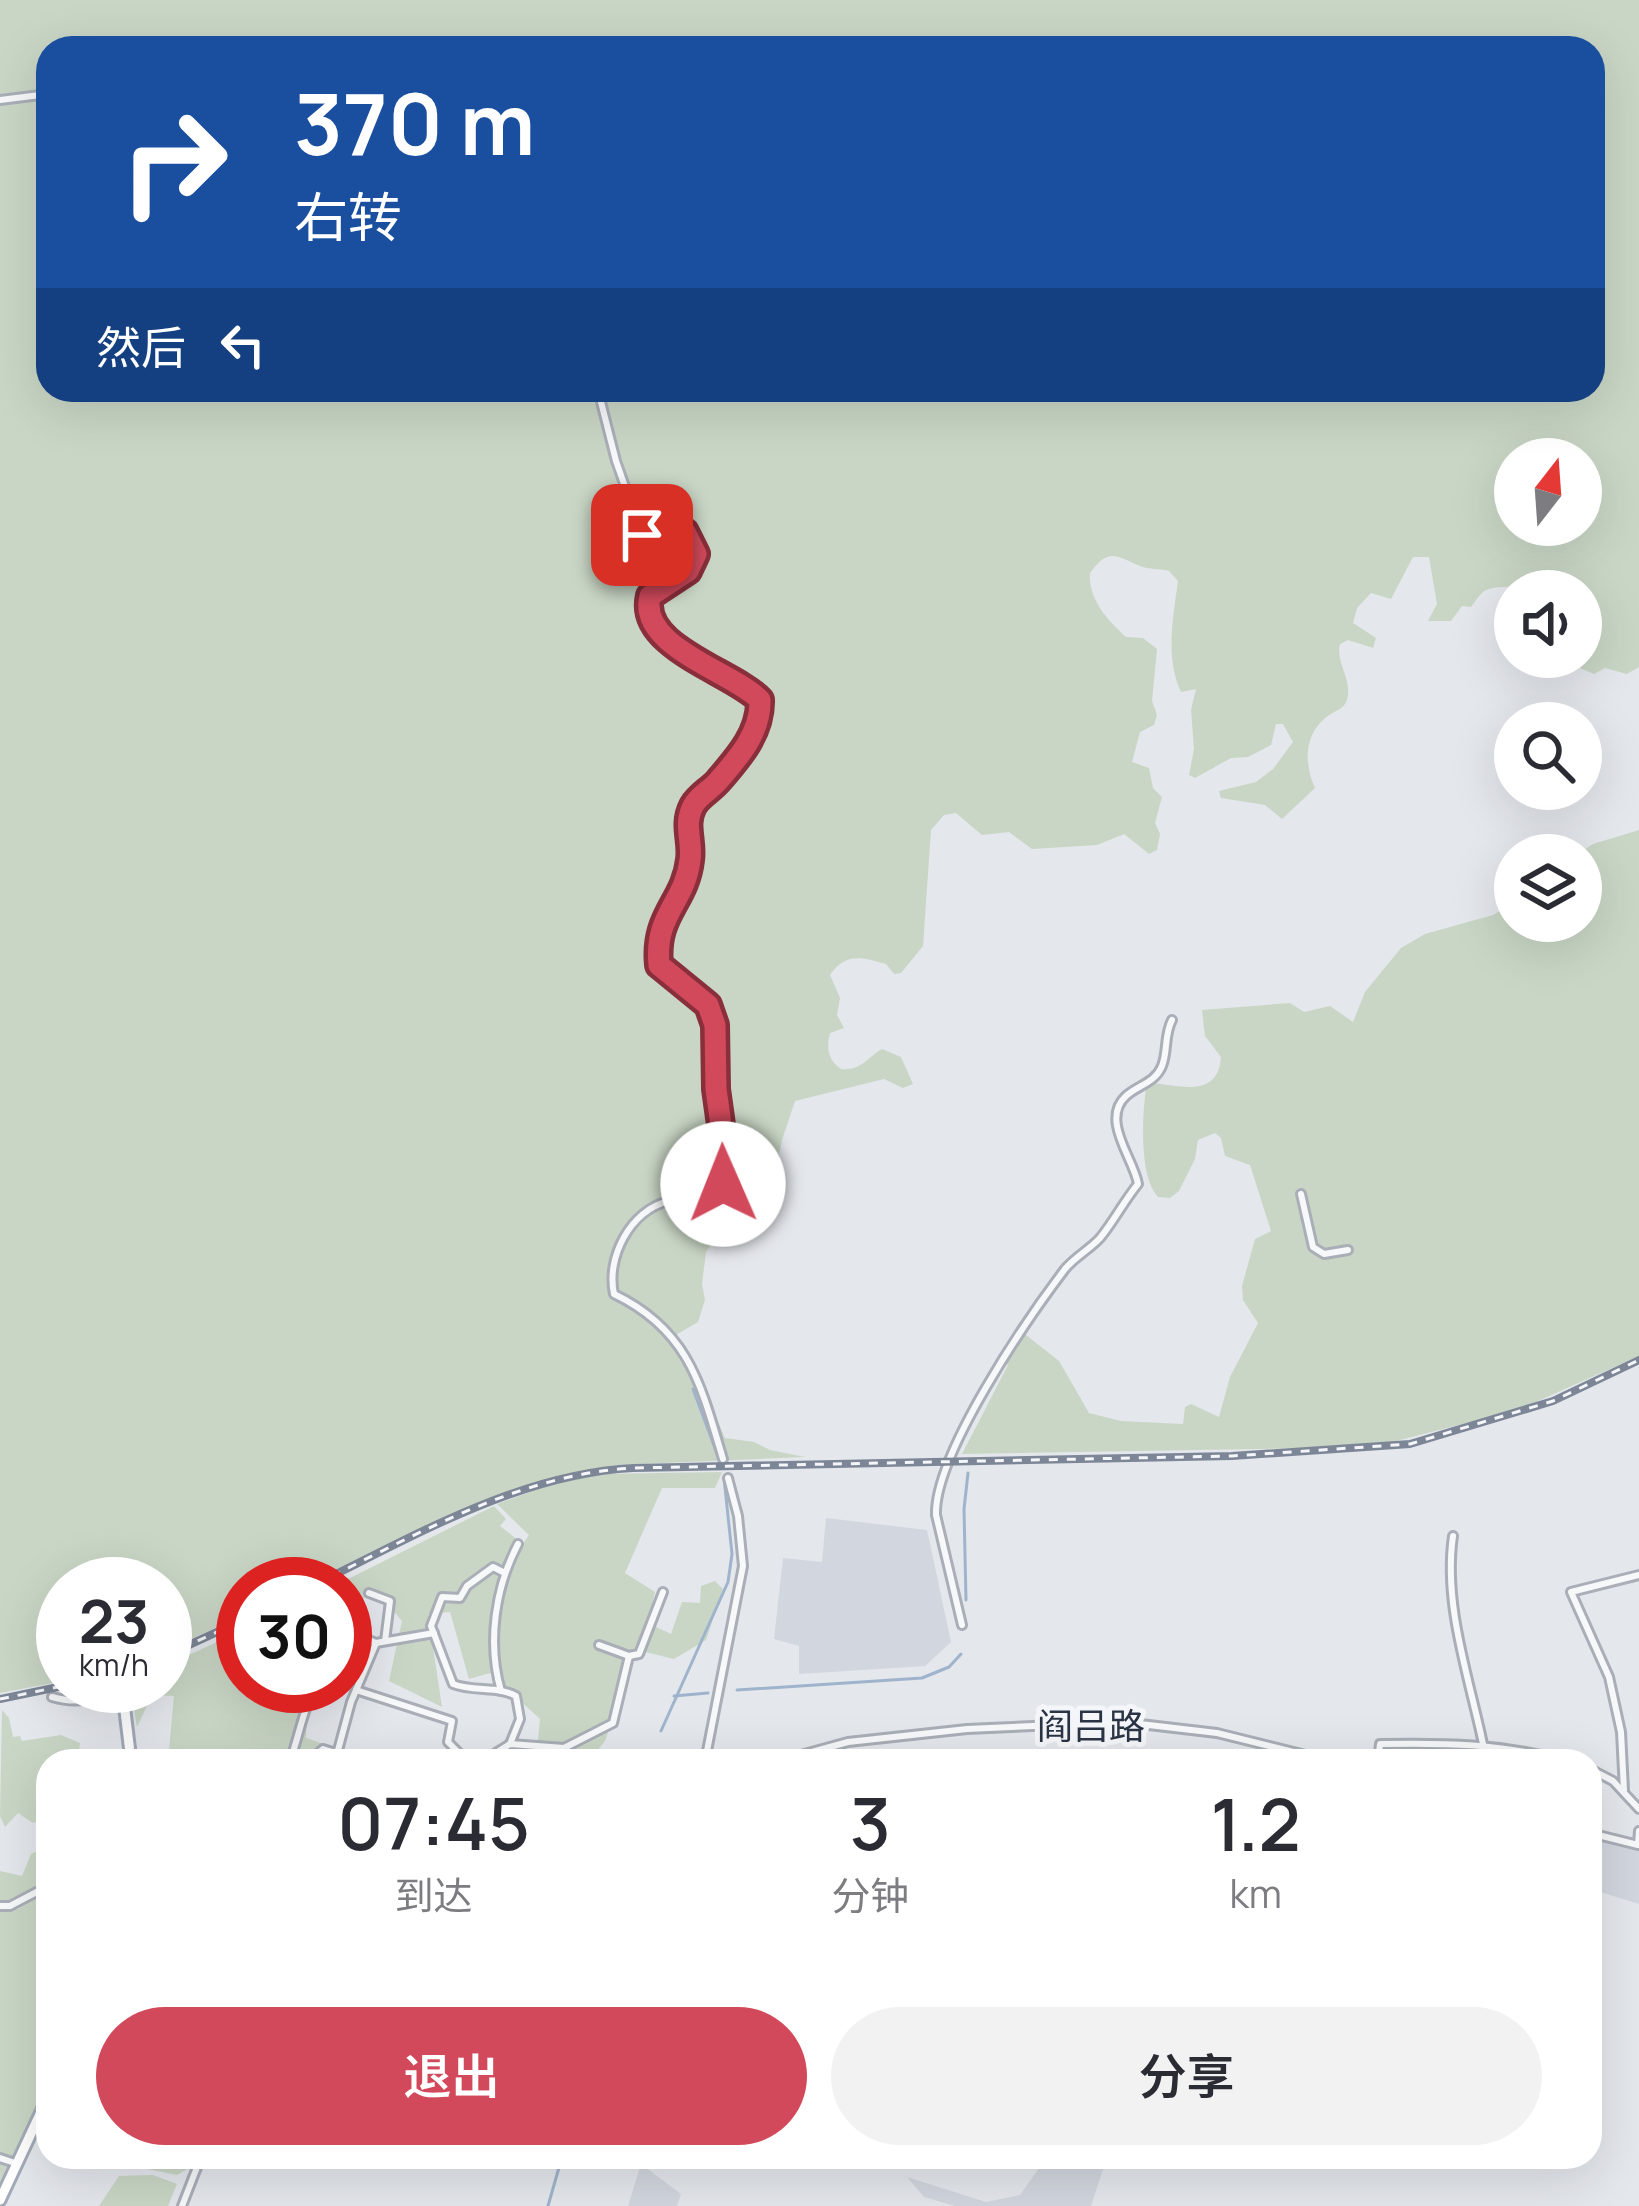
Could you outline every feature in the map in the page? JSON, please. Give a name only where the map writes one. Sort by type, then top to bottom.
[{"type":"main road","points":[[126,1713],[130,1749]]},
{"type":"main road","points":[[0,2200],[36,2124]]},
{"type":"street","points":[[0,100],[36,95]]},
{"type":"street","points":[[601,402],[642,535],[654,542],[685,532],[696,554],[688,571],[650,596],[647,607],[652,623],[714,673],[750,689],[760,700],[756,733],[718,783],[696,800],[687,819],[691,858],[682,891],[666,912],[657,942],[659,965],[708,1005],[715,1025],[716,1089],[727,1168],[723,1184],[699,1200],[669,1201],[646,1211],[628,1228],[610,1276],[614,1294],[667,1327],[692,1363],[723,1459]]},
{"type":"street","points":[[962,1625],[935,1497],[967,1425],[1021,1335],[1068,1265],[1100,1238],[1138,1184],[1135,1166],[1120,1146],[1117,1112],[1124,1098],[1150,1082],[1162,1066],[1172,1020]]},
{"type":"street","points":[[1301,1194],[1312,1247],[1324,1254],[1348,1250]]},
{"type":"street","points":[[706,1749],[743,1566],[728,1478]]},
{"type":"street","points":[[1454,1536],[1449,1565],[1455,1614],[1483,1744]]},
{"type":"street","points":[[501,1691],[494,1654],[497,1602],[518,1544]]},
{"type":"street","points":[[502,1749],[510,1744],[520,1719],[516,1696],[453,1684],[431,1626],[442,1597],[460,1598],[467,1586],[493,1567],[506,1573]]},
{"type":"street","points":[[1624,1790],[1621,1732],[1609,1677],[1571,1592],[1639,1575]]},
{"type":"street","points":[[598,1645],[629,1656],[639,1654],[663,1592]]},
{"type":"street","points":[[372,1593],[390,1600],[372,1658]]},
{"type":"street","points":[[372,1639],[434,1633]]},
{"type":"street","points":[[510,1744],[564,1748],[613,1723],[629,1656]]},
{"type":"street","points":[[372,1695],[452,1720],[448,1742],[455,1749]]},
{"type":"street","points":[[293,1749],[303,1713]]},
{"type":"street","points":[[338,1749],[349,1713]]},
{"type":"street","name":"阎吕路","points":[[823,1749],[967,1729],[1123,1722],[1217,1733],[1282,1749]]},
{"type":"street","points":[[1379,1749],[1380,1744],[1483,1744],[1507,1749]]},
{"type":"street","points":[[1602,1776],[1624,1790],[1639,1809]]},
{"type":"street","points":[[1602,1836],[1638,1845],[1639,1831]]},
{"type":"street","points":[[0,1906],[36,1892]]},
{"type":"street","points":[[0,2158],[18,2164]]},
{"type":"street","points":[[182,2206],[196,2169]]},
{"type":"shaded area","points":[[826,1518],[927,1530],[951,1642],[925,1666],[799,1674],[799,1646],[774,1639],[783,1558],[822,1562]]},
{"type":"shaded area","points":[[1606,1839],[1639,1851],[1639,1904],[1602,1893],[1602,1842]]},
{"type":"shaded area","points":[[639,2169],[648,2169],[681,2194],[677,2206],[628,2206]]},
{"type":"shaded area","points":[[1038,2169],[1103,2169],[1091,2206],[955,2206],[924,2197],[907,2177],[986,2202],[1020,2195]]},
{"type":"green space","points":[[0,0],[1639,0],[1639,667],[1627,674],[1602,670],[1602,570],[1494,570],[1494,589],[1481,594],[1471,607],[1462,606],[1451,621],[1428,621],[1437,604],[1429,557],[1413,557],[1391,599],[1371,593],[1357,608],[1353,623],[1376,638],[1373,648],[1348,640],[1340,644],[1347,700],[1313,733],[1308,760],[1315,788],[1282,819],[1265,805],[1221,798],[1219,791],[1256,782],[1273,769],[1293,742],[1283,724],[1276,724],[1271,745],[1248,757],[1231,758],[1195,778],[1189,775],[1196,689],[1181,692],[1173,665],[1178,581],[1169,571],[1113,556],[1102,560],[1090,573],[1100,609],[1126,637],[1143,638],[1157,649],[1152,701],[1157,715],[1154,725],[1140,732],[1132,762],[1149,768],[1153,788],[1162,797],[1155,823],[1160,834],[1157,850],[1149,854],[1124,834],[1097,845],[1032,849],[1009,832],[982,835],[956,813],[944,815],[931,830],[923,946],[901,973],[894,974],[886,964],[855,958],[830,975],[840,998],[837,1015],[844,1028],[830,1033],[828,1049],[833,1062],[841,1069],[854,1068],[882,1049],[901,1057],[913,1084],[903,1088],[884,1079],[795,1101],[779,1155],[784,1171],[767,1211],[729,1217],[706,1252],[705,1300],[698,1322],[676,1335],[725,1438],[805,1457],[616,1465],[566,1474],[491,1498],[366,1557],[216,1557],[216,1627],[192,1639],[192,1557],[36,1557],[36,1686],[0,1693]]},
{"type":"green space","points":[[1639,830],[1639,1356],[1518,1410],[1388,1443],[962,1454],[1021,1331],[1059,1361],[1089,1413],[1121,1421],[1183,1424],[1185,1407],[1191,1404],[1219,1417],[1230,1377],[1258,1323],[1243,1300],[1242,1286],[1255,1239],[1271,1231],[1250,1165],[1225,1156],[1215,1133],[1198,1140],[1195,1159],[1179,1191],[1170,1198],[1158,1197],[1152,1187],[1143,1146],[1146,1089],[1153,1083],[1206,1084],[1218,1070],[1221,1057],[1205,1036],[1202,1010],[1290,1003],[1304,1012],[1330,1006],[1353,1022],[1365,992],[1401,948],[1425,934],[1494,914],[1494,942],[1602,942],[1602,841]]},
{"type":"green space","points":[[722,1472],[715,1488],[662,1488],[625,1573],[655,1592],[648,1623],[671,1634],[682,1602],[700,1603],[701,1586],[715,1581],[723,1589],[706,1640],[674,1659],[637,1650],[629,1653],[606,1739],[599,1749],[537,1749],[540,1719],[490,1673],[469,1679],[450,1612],[428,1614],[442,1707],[389,1681],[402,1621],[379,1594],[372,1596],[372,1567],[494,1506],[506,1519],[500,1526],[523,1544],[529,1535],[497,1504],[597,1474]]},
{"type":"green space","points":[[216,1642],[216,1713],[307,1713],[306,1738],[324,1744],[318,1749],[169,1749],[172,1713],[192,1713],[192,1654]]},
{"type":"green space","points":[[2,1710],[13,1737],[20,1736],[22,1741],[61,1735],[80,1743],[79,1749],[36,1749],[36,1821],[18,1813],[5,1827],[0,1816]]},
{"type":"green space","points":[[36,1852],[36,1887],[0,1901],[0,1871],[22,1876]]},
{"type":"green space","points":[[36,1899],[36,2107],[5,2190],[0,2188],[0,1912]]},
{"type":"green space","points":[[147,2169],[187,2169],[177,2175]]},
{"type":"green space","points":[[153,2175],[177,2184],[168,2206],[99,2206],[119,2176]]},
{"type":"waterway","points":[[693,1389],[719,1459]]},
{"type":"waterway","points":[[966,1600],[968,1473]]},
{"type":"waterway","points":[[661,1731],[728,1582],[732,1554],[724,1478]]},
{"type":"waterway","points":[[737,1690],[922,1678],[949,1667],[961,1654]]},
{"type":"waterway","points":[[674,1696],[708,1693]]},
{"type":"waterway","points":[[548,2206],[559,2169]]},
{"type":"railway","points":[[370,1557],[509,1494],[591,1473],[633,1468],[1232,1456],[1410,1444],[1553,1401],[1639,1360]]},
{"type":"railway","points":[[192,1644],[216,1632]]},
{"type":"railway","points":[[0,1699],[36,1692]]},
{"type":"route","points":[[642,535],[654,542],[685,532],[696,554],[688,571],[650,596],[648,614],[657,630],[760,700],[756,733],[718,783],[696,800],[687,819],[691,858],[682,891],[666,912],[657,942],[659,965],[708,1005],[715,1025],[716,1089],[727,1168],[723,1184]]}]
